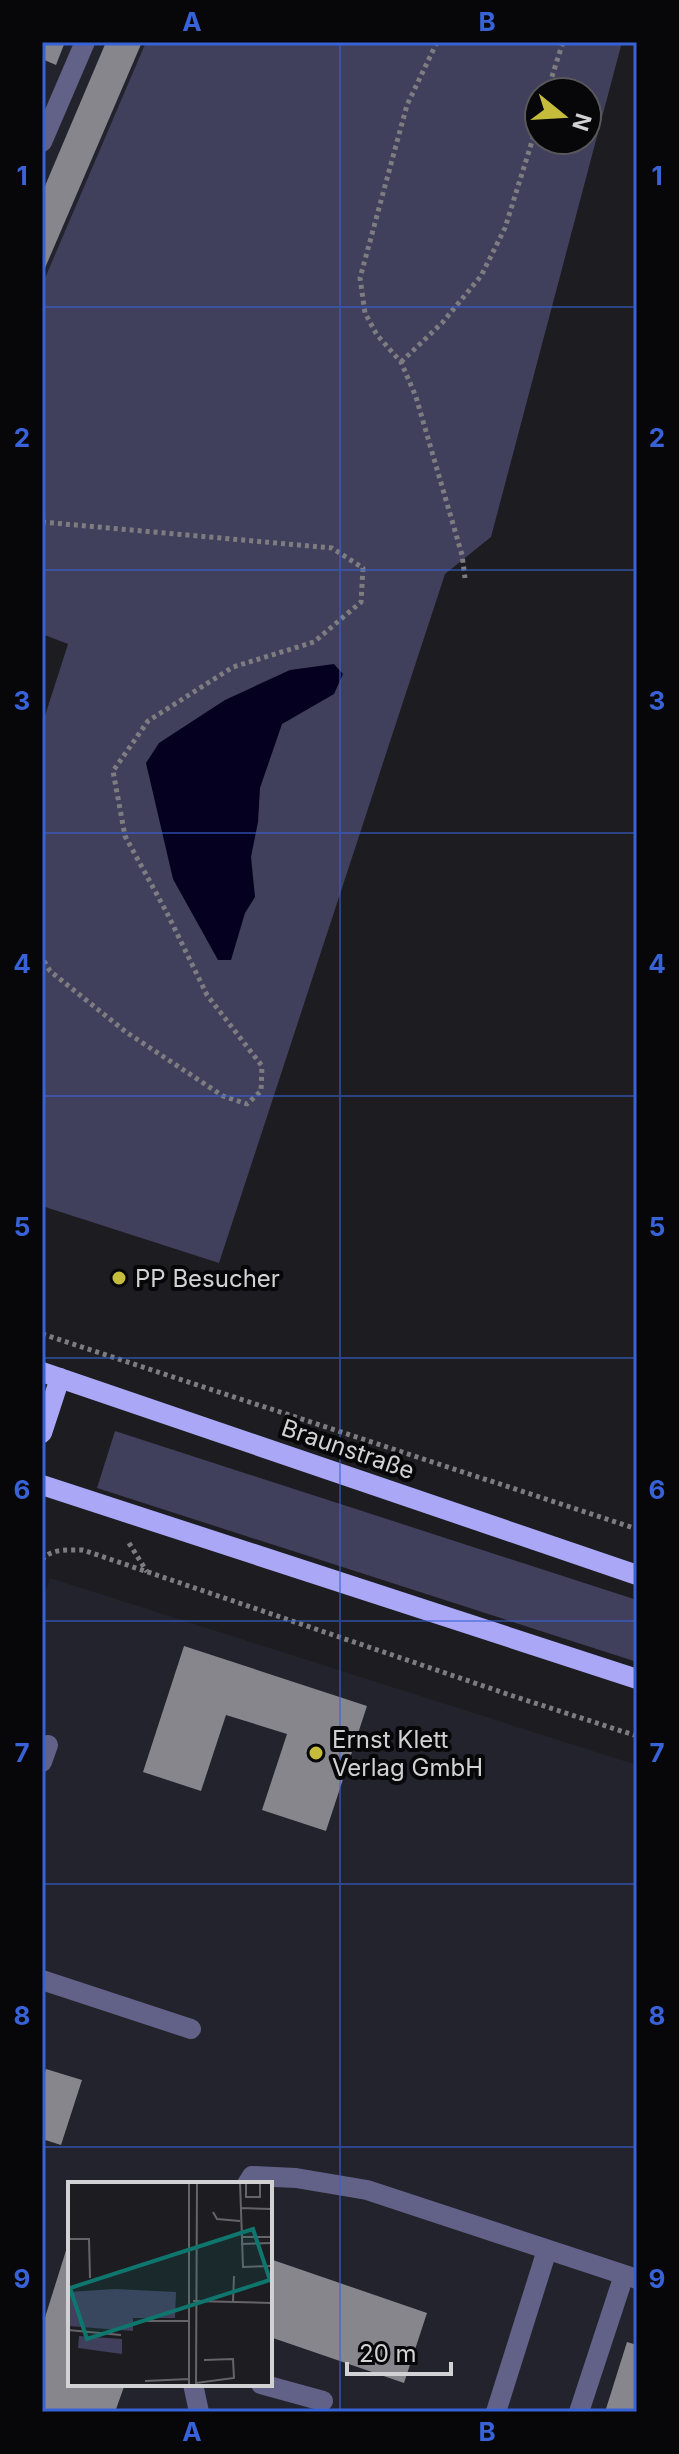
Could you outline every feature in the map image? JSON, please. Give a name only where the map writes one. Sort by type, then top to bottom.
[{"type":"main road","points":[[42,1433],[51,1375]]},
{"type":"main road","name":"Braunstraße","points":[[51,1375],[637,1575]]},
{"type":"main road","points":[[42,1485],[637,1679]]},
{"type":"lane","points":[[42,142],[85,42]]},
{"type":"lane","points":[[42,1980],[191,2029]]},
{"type":"lane","points":[[248,2182],[252,2176],[281,2177],[367,2190],[631,2277],[579,2412]]},
{"type":"lane","points":[[496,2412],[547,2250]]},
{"type":"lane","points":[[193,2386],[199,2412]]},
{"type":"lane","points":[[268,2386],[323,2401]]},
{"type":"path","points":[[437,42],[407,105],[360,278],[365,313],[377,335],[401,362],[416,397],[450,510],[465,578]]},
{"type":"path","points":[[552,76],[563,42]]},
{"type":"path","points":[[401,362],[442,323],[481,276],[505,228],[527,156]]},
{"type":"path","points":[[42,522],[332,548],[363,568],[361,602],[314,642],[233,667],[148,721],[113,771],[125,836],[207,995],[262,1066],[261,1091],[247,1104],[223,1096],[126,1032],[50,971],[42,958]]},
{"type":"path","points":[[42,1334],[637,1529]]},
{"type":"path","points":[[42,1560],[45,1555],[61,1550],[83,1550],[637,1736]]},
{"type":"shaded area","points":[[42,42],[146,42],[42,285]]},
{"type":"shaded area","points":[[146,42],[622,42],[603,114],[603,76],[523,76],[523,156],[592,156],[491,537],[445,574],[219,1263],[42,1206],[42,725],[68,644],[42,634],[42,285]]},
{"type":"shaded area","points":[[334,664],[343,674],[334,694],[282,724],[260,788],[258,822],[251,857],[255,897],[245,913],[231,960],[218,960],[173,879],[146,763],[159,743],[225,700],[290,670]]},
{"type":"shaded area","points":[[115,1431],[637,1600],[637,1662],[97,1488]]},
{"type":"shaded area","points":[[50,1578],[637,1765],[637,2412],[42,2412],[42,1601]]},
{"type":"building","points":[[42,42],[65,42],[56,65],[42,59]]},
{"type":"building","points":[[106,42],[142,42],[42,275],[42,193]]},
{"type":"building","name":"Ernst Klett Verlag GmbH","points":[[184,1646],[367,1706],[326,1831],[262,1810],[287,1734],[226,1715],[201,1791],[143,1772]]},
{"type":"building","points":[[46,2069],[82,2080],[61,2145],[42,2139],[42,2081]]},
{"type":"building","points":[[68,2244],[68,2386],[124,2386],[115,2412],[42,2412],[42,2327]]},
{"type":"building","points":[[272,2260],[427,2313],[404,2383],[272,2338]]},
{"type":"building","points":[[627,2342],[637,2345],[637,2412],[605,2412]]},
{"type":"place","name":"PP Besucher","points":[[119,1278]]},
{"type":"place","name":"Ernst Klett Verlag GmbH","points":[[316,1753]]}]
